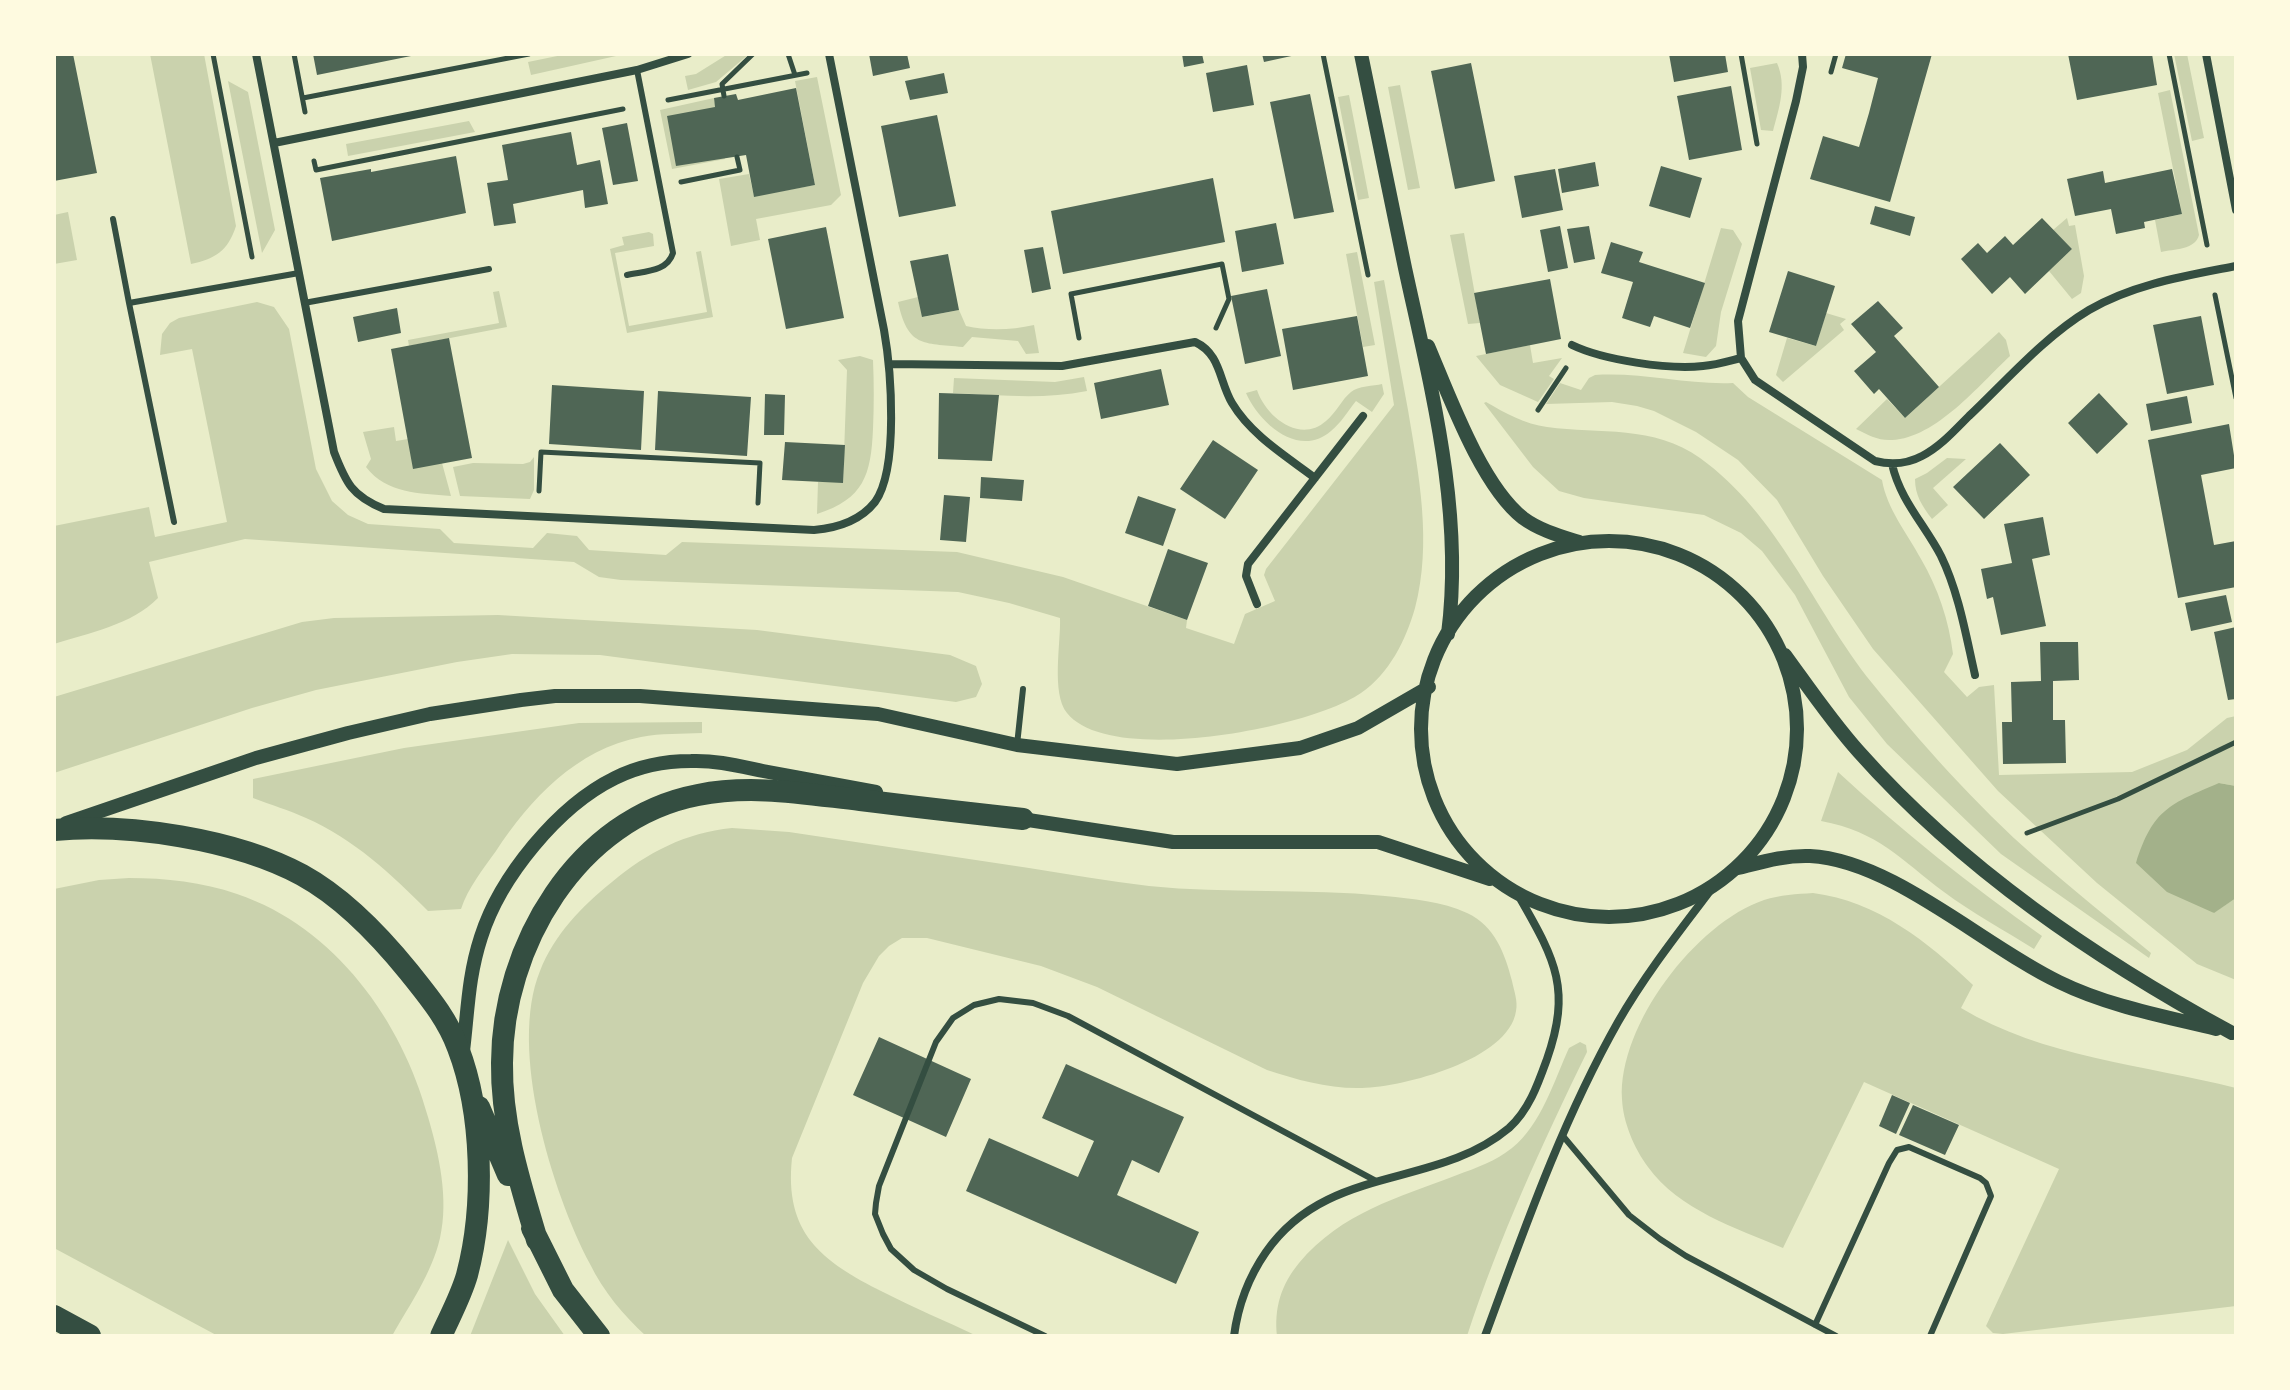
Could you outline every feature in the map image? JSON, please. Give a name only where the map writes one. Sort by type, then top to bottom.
[{"type":"highway","points":[[537,1240],[515,1161],[504,1100],[502,1063],[505,1021],[515,977],[537,921],[561,884],[597,846],[652,810],[698,795],[744,790],[793,792],[1023,819]]},
{"type":"highway","points":[[54,828],[102,827],[169,835],[258,857],[301,875],[351,910],[388,946],[439,1010],[453,1034],[470,1088],[537,1240],[563,1290],[599,1336]]},
{"type":"highway","points":[[441,1336],[461,1290],[479,1209],[470,1088]]},
{"type":"highway","points":[[54,1317],[89,1336]]},
{"type":"street","points":[[256,54],[334,452],[346,482],[363,500],[384,509],[814,530],[832,528],[861,515],[874,503],[883,486],[888,466],[890,364],[829,54]]},
{"type":"street","points":[[274,143],[637,70],[688,54]]},
{"type":"street","points":[[1361,54],[1418,324],[1442,450],[1453,534],[1454,569],[1447,638],[1429,687],[1424,728],[1428,769],[1434,790],[1463,850],[1490,879],[1521,900],[1560,917],[1616,920],[1665,908],[1716,883],[1743,862],[1763,835],[1775,811],[1788,769],[1792,708],[1787,675],[1771,630],[1748,597],[1697,558],[1666,545],[1649,542],[1584,543],[1549,551],[1514,567],[1482,592],[1447,638]]},
{"type":"street","points":[[1802,54],[1803,67],[1796,101],[1738,321],[1741,358],[1755,380],[1855,451],[1875,461],[1892,464],[1927,454],[2041,348],[2084,314],[2148,284],[2236,266]]},
{"type":"street","points":[[2206,54],[2236,210]]},
{"type":"street","points":[[1418,324],[1473,445],[1512,508],[1537,527],[1584,543]]},
{"type":"street","points":[[890,364],[1040,367],[1195,342],[1207,347],[1214,358],[1231,402],[1246,423],[1315,478]]},
{"type":"street","points":[[1576,347],[1608,358],[1685,367],[1741,358]]},
{"type":"street","points":[[1257,604],[1246,576],[1248,564],[1363,416]]},
{"type":"street","points":[[1892,464],[1899,488],[1941,555],[1950,577],[1975,675]]},
{"type":"street","points":[[1779,647],[1858,751],[1910,805],[1966,853],[2019,897],[2112,964],[2234,1034]]},
{"type":"street","points":[[54,828],[256,758],[348,733],[483,704],[555,696],[640,696],[878,714],[1017,745],[1177,764],[1300,748],[1358,728],[1429,687]]},
{"type":"street","points":[[462,1059],[466,1000],[472,970],[483,930],[496,901],[527,856],[561,818],[591,792],[623,774],[658,764],[716,761],[1023,819],[1173,842],[1378,842],[1490,879]]},
{"type":"street","points":[[1734,870],[1787,857],[1810,856],[1848,864],[1908,891],[2057,982],[2115,1004],[2234,1034]]},
{"type":"street","points":[[1485,1336],[1563,1136],[1620,1019],[1670,943],[1716,883]]},
{"type":"street","points":[[1234,1336],[1236,1316],[1250,1279],[1272,1243],[1287,1226],[1335,1195],[1443,1162],[1479,1147],[1511,1126],[1531,1099],[1557,1030],[1559,993],[1553,961],[1521,900]]},
{"type":"lane","points":[[627,275],[657,269],[671,261],[673,253],[637,70]]},
{"type":"lane","points":[[113,219],[174,522]]},
{"type":"lane","points":[[304,303],[489,269]]},
{"type":"lane","points":[[129,303],[299,273]]},
{"type":"lane","points":[[1017,745],[1023,689]]},
{"type":"lane","points":[[1045,1336],[914,1270],[891,1249],[875,1214],[879,1186],[936,1042],[953,1018],[963,1010],[986,1001],[1015,999],[1068,1016],[1376,1181]]},
{"type":"lane","points":[[1563,1136],[1629,1215],[1660,1239],[1836,1336]]},
{"type":"lane","points":[[1815,1325],[1889,1163],[1897,1150],[1904,1147],[1980,1178],[1986,1183],[1991,1196],[1930,1336]]},
{"type":"path","points":[[213,54],[256,282]]},
{"type":"path","points":[[303,98],[529,54]]},
{"type":"path","points":[[724,96],[722,84],[753,54]]},
{"type":"path","points":[[788,54],[795,75]]},
{"type":"path","points":[[1323,54],[1368,275]]},
{"type":"path","points":[[1741,54],[1761,162],[1779,166]]},
{"type":"path","points":[[2169,54],[2236,398]]},
{"type":"path","points":[[660,186],[740,170],[737,157]]},
{"type":"path","points":[[1083,362],[1071,294],[1222,264],[1229,299],[1207,347]]},
{"type":"path","points":[[1538,410],[1576,347]]},
{"type":"path","points":[[538,516],[541,452],[760,463],[757,528]]},
{"type":"path","points":[[2027,833],[2118,799],[2236,742]]},
{"type":"shaded area","points":[[150,54],[204,54],[236,226],[225,248],[191,264]]},
{"type":"shaded area","points":[[567,54],[625,54],[531,75],[528,62]]},
{"type":"shaded area","points":[[728,54],[749,54],[716,82],[688,90],[685,76],[696,74]]},
{"type":"shaded area","points":[[2174,54],[2187,54],[2204,138],[2192,141]]},
{"type":"shaded area","points":[[1777,63],[1782,89],[1778,114],[1773,131],[1761,130],[1750,68]]},
{"type":"shaded area","points":[[817,77],[841,195],[831,205],[756,219],[760,240],[731,246],[719,179],[749,174],[754,196],[815,185],[795,81]]},
{"type":"shaded area","points":[[228,81],[248,92],[275,230],[262,253]]},
{"type":"shaded area","points":[[1400,85],[1420,188],[1408,190],[1388,87]]},
{"type":"shaded area","points":[[2170,90],[2199,235],[2189,246],[2161,252],[2155,220],[2182,214],[2158,93]]},
{"type":"shaded area","points":[[1349,95],[1369,198],[1358,200],[1338,97]]},
{"type":"shaded area","points":[[714,98],[725,159],[672,169],[660,110]]},
{"type":"shaded area","points":[[469,121],[475,132],[348,156],[346,144]]},
{"type":"shaded area","points":[[68,212],[77,260],[54,264],[54,215]]},
{"type":"shaded area","points":[[2067,218],[2069,226],[2075,225],[2084,276],[2081,293],[2072,299],[2049,271],[2072,249],[2053,230]]},
{"type":"shaded area","points":[[1721,228],[1733,230],[1742,244],[1721,312],[1716,346],[1706,357],[1683,353]]},
{"type":"shaded area","points":[[1464,233],[1480,323],[1468,324],[1450,235]]},
{"type":"shaded area","points":[[653,234],[654,246],[615,253],[629,326],[707,312],[696,252],[701,251],[713,317],[627,333],[610,249],[624,245],[622,237]]},
{"type":"shaded area","points":[[1357,252],[1375,345],[1363,347],[1346,254]]},
{"type":"shaded area","points":[[1384,280],[1420,484],[1423,558],[1420,583],[1407,632],[1380,676],[1361,693],[1336,706],[1300,718],[1257,729],[1166,740],[1124,738],[1090,729],[1067,713],[1059,693],[1060,618],[958,592],[621,580],[599,577],[574,562],[245,539],[149,562],[158,598],[123,622],[54,644],[54,526],[149,507],[155,537],[227,522],[192,349],[160,355],[162,334],[170,323],[179,318],[257,302],[274,307],[289,329],[316,469],[332,501],[348,515],[368,524],[440,529],[454,543],[533,548],[547,533],[577,536],[589,550],[666,555],[682,542],[957,552],[1063,577],[1187,620],[1186,628],[1234,644],[1245,614],[1275,601],[1264,575],[1266,569],[1394,405],[1374,282]]},
{"type":"shaded area","points":[[499,291],[507,327],[409,346],[408,340],[499,323],[493,292]]},
{"type":"shaded area","points":[[918,297],[923,317],[959,310],[966,326],[1000,329],[1034,325],[1039,353],[1026,354],[1018,341],[972,337],[963,347],[919,340],[907,327],[898,302]]},
{"type":"shaded area","points":[[1826,313],[1846,319],[1840,324],[1844,330],[1783,382],[1776,375],[1787,338],[1816,346]]},
{"type":"shaded area","points":[[1999,332],[2006,340],[2010,356],[1971,395],[1940,420],[1925,430],[1892,440],[1878,439],[1856,429],[1887,399],[1905,418]]},
{"type":"shaded area","points":[[1530,345],[1533,363],[1562,358],[1549,376],[1554,379],[1538,402],[1500,385],[1476,356]]},
{"type":"shaded area","points":[[860,356],[873,360],[873,429],[867,472],[855,493],[833,508],[817,514],[818,482],[843,482],[847,370],[838,360]]},
{"type":"shaded area","points":[[1595,375],[1733,383],[1748,397],[1882,480],[1893,511],[1933,581],[1942,605],[1953,654],[1944,672],[1967,697],[1979,687],[1994,685],[1999,775],[2132,772],[2187,750],[2227,718],[2236,716],[2236,786],[2219,783],[2213,913],[2236,898],[2236,980],[2197,964],[2097,883],[1998,791],[1873,649],[1823,576],[1777,500],[1738,460],[1696,432],[1637,406],[1612,402],[1546,404],[1560,383],[1581,390]]},
{"type":"shaded area","points":[[1084,377],[1087,391],[1070,394],[1020,396],[953,393],[954,378],[1055,382]]},
{"type":"shaded area","points":[[1382,384],[1384,394],[1372,412],[1356,401],[1331,431],[1319,439],[1306,441],[1281,434],[1270,426],[1246,393],[1257,390],[1276,418],[1306,430],[1326,421],[1354,390]]},
{"type":"shaded area","points":[[1486,402],[1515,418],[1539,426],[1626,433],[1664,440],[1700,458],[1728,481],[1774,535],[1872,683],[1929,750],[2013,837],[2151,953],[2149,958],[2001,854],[1887,744],[1849,697],[1795,595],[1762,551],[1741,533],[1704,515],[1584,498],[1559,491],[1533,467]]},
{"type":"shaded area","points":[[394,427],[396,441],[408,439],[442,463],[451,496],[416,493],[394,487],[374,476],[366,467],[371,459],[363,432]]},
{"type":"shaded area","points":[[534,457],[534,490],[530,499],[460,496],[453,467],[473,463],[523,464]]},
{"type":"shaded area","points":[[1947,458],[1966,459],[1933,488],[1948,505],[1932,519],[1920,500],[1915,479]]},
{"type":"shaded area","points":[[498,615],[757,630],[950,655],[976,666],[982,684],[976,697],[956,702],[600,655],[512,654],[316,690],[54,773],[54,697],[302,622],[334,618]]},
{"type":"shaded area","points":[[702,722],[702,733],[664,734],[618,743],[596,753],[557,779],[509,832],[476,879],[461,909],[428,911],[386,871],[340,836],[300,815],[253,798],[253,779],[404,748],[579,723]]},
{"type":"shaded area","points":[[1838,772],[1937,857],[2042,936],[2034,949],[1955,900],[1888,848],[1858,832],[1821,821]]},
{"type":"shaded area","points":[[2219,783],[2236,786],[2236,898],[2214,913],[2167,892],[2136,863],[2157,819],[2176,803]]},
{"type":"shaded area","points":[[732,828],[789,832],[1149,886],[1326,892],[1437,903],[1467,913],[1492,933],[1509,971],[1516,1011],[1509,1028],[1495,1044],[1452,1068],[1380,1086],[1338,1087],[1267,1070],[1097,987],[1041,966],[927,938],[902,938],[879,956],[863,983],[792,1158],[794,1206],[811,1242],[842,1269],[895,1298],[977,1336],[646,1336],[622,1312],[601,1284],[562,1199],[539,1120],[532,1079],[529,1040],[531,1003],[540,971],[553,945],[570,922],[601,891],[639,862],[668,846],[698,834]]},
{"type":"shaded area","points":[[129,878],[211,886],[272,909],[305,929],[360,982],[401,1046],[416,1081],[436,1146],[442,1177],[443,1223],[432,1264],[392,1336],[218,1336],[54,1248],[54,889]]},
{"type":"shaded area","points":[[1813,893],[1836,897],[1880,914],[1919,939],[1973,985],[1961,1008],[1992,1025],[2060,1049],[2236,1088],[2236,1306],[1993,1333],[1986,1326],[2059,1169],[1864,1082],[1783,1248],[1710,1216],[1661,1182],[1634,1143],[1622,1099],[1624,1070],[1647,1010],[1688,954],[1738,912],[1770,898]]},
{"type":"shaded area","points":[[1580,1042],[1586,1045],[1587,1052],[1522,1192],[1467,1336],[1277,1336],[1278,1306],[1283,1288],[1299,1263],[1316,1246],[1372,1208],[1486,1164],[1512,1148],[1539,1115],[1569,1048]]},
{"type":"shaded area","points":[[508,1240],[535,1294],[565,1336],[470,1336]]},
{"type":"building","points":[[54,54],[73,54],[97,173],[54,181]]},
{"type":"building","points":[[313,54],[416,54],[416,55],[317,75]]},
{"type":"building","points":[[869,54],[907,54],[910,68],[873,76]]},
{"type":"building","points":[[1182,54],[1202,54],[1204,63],[1184,67]]},
{"type":"building","points":[[1262,54],[1296,54],[1296,55],[1264,62]]},
{"type":"building","points":[[1669,54],[1725,54],[1728,72],[1674,82]]},
{"type":"building","points":[[1846,54],[1932,54],[1890,202],[1810,179],[1823,136],[1859,147],[1869,113],[1878,78],[1842,68]]},
{"type":"building","points":[[2068,54],[2152,54],[2157,85],[2077,100]]},
{"type":"building","points":[[1471,63],[1495,181],[1455,189],[1431,71]]},
{"type":"building","points":[[1247,65],[1254,105],[1213,112],[1206,73]]},
{"type":"building","points":[[944,73],[948,93],[910,100],[905,81]]},
{"type":"building","points":[[1731,86],[1742,150],[1689,160],[1677,96]]},
{"type":"building","points":[[796,88],[815,185],[754,197],[746,155],[676,166],[667,116],[715,107],[714,98],[736,94],[738,100]]},
{"type":"building","points":[[1310,94],[1334,212],[1294,219],[1270,102]]},
{"type":"building","points":[[937,115],[956,206],[899,217],[881,126]]},
{"type":"building","points":[[627,123],[638,181],[613,185],[602,128]]},
{"type":"building","points":[[571,132],[577,165],[600,160],[608,204],[585,208],[583,190],[513,204],[516,223],[494,226],[487,183],[508,180],[502,145]]},
{"type":"building","points":[[456,156],[466,213],[332,241],[320,178]]},
{"type":"building","points":[[1595,162],[1599,186],[1562,193],[1558,169]]},
{"type":"building","points":[[1661,166],[1702,178],[1690,218],[1649,206]]},
{"type":"building","points":[[1555,169],[1563,210],[1522,218],[1514,176]]},
{"type":"building","points":[[2172,169],[2182,214],[2144,222],[2145,228],[2116,234],[2111,209],[2075,216],[2067,179],[2103,171],[2105,183]]},
{"type":"building","points":[[1213,178],[1225,242],[1063,274],[1051,211]]},
{"type":"building","points":[[1875,206],[1915,217],[1910,236],[1870,224]]},
{"type":"building","points":[[2042,218],[2072,249],[2025,294],[2010,277],[1992,294],[1961,259],[1978,243],[1987,253],[2005,236],[2013,245]]},
{"type":"building","points":[[1276,223],[1284,264],[1242,272],[1235,231]]},
{"type":"building","points":[[1560,226],[1568,268],[1548,272],[1540,230]]},
{"type":"building","points":[[1589,226],[1595,259],[1574,263],[1567,229]]},
{"type":"building","points":[[826,227],[844,318],[786,329],[768,239]]},
{"type":"building","points":[[1611,242],[1643,252],[1639,262],[1705,283],[1690,328],[1654,316],[1650,327],[1622,318],[1633,282],[1601,273]]},
{"type":"building","points":[[1043,247],[1051,289],[1032,293],[1024,250]]},
{"type":"building","points":[[948,254],[959,310],[922,317],[910,261]]},
{"type":"building","points":[[1788,271],[1835,286],[1816,346],[1769,332]]},
{"type":"building","points":[[1550,279],[1561,339],[1486,354],[1474,293]]},
{"type":"building","points":[[1267,289],[1281,356],[1245,364],[1231,296]]},
{"type":"building","points":[[1878,301],[1903,328],[1894,336],[1939,387],[1905,418],[1879,389],[1874,394],[1854,371],[1876,352],[1851,324]]},
{"type":"building","points":[[397,308],[401,333],[358,342],[353,317]]},
{"type":"building","points":[[1357,316],[1368,376],[1293,390],[1282,329]]},
{"type":"building","points":[[2201,316],[2214,385],[2167,394],[2153,325]]},
{"type":"building","points":[[449,338],[472,458],[413,469],[391,349]]},
{"type":"building","points":[[1161,369],[1169,405],[1101,419],[1094,383]]},
{"type":"building","points":[[552,385],[644,391],[641,450],[549,444]]},
{"type":"building","points":[[658,391],[751,397],[747,456],[655,450]]},
{"type":"building","points":[[939,393],[999,395],[992,461],[938,459]]},
{"type":"building","points":[[2099,393],[2128,424],[2097,454],[2068,423]]},
{"type":"building","points":[[765,394],[785,395],[784,435],[764,435]]},
{"type":"building","points":[[2187,396],[2192,423],[2151,431],[2146,404]]},
{"type":"building","points":[[2229,424],[2236,468],[2201,475],[2214,545],[2236,541],[2236,587],[2178,598],[2148,440]]},
{"type":"building","points":[[1213,440],[1258,470],[1225,519],[1180,489]]},
{"type":"building","points":[[785,442],[845,445],[843,483],[782,480]]},
{"type":"building","points":[[2000,443],[2030,475],[1984,519],[1953,487]]},
{"type":"building","points":[[981,477],[1024,480],[1022,501],[980,498]]},
{"type":"building","points":[[944,495],[970,497],[966,542],[940,540]]},
{"type":"building","points":[[1138,496],[1176,509],[1163,546],[1125,533]]},
{"type":"building","points":[[2043,517],[2050,555],[2032,559],[2046,626],[2001,635],[1993,597],[1987,599],[1981,569],[2012,563],[2004,524]]},
{"type":"building","points":[[1168,549],[1208,563],[1187,620],[1148,606]]},
{"type":"building","points":[[2226,595],[2232,622],[2191,631],[2185,603]]},
{"type":"building","points":[[2236,627],[2236,699],[2228,700],[2214,632]]},
{"type":"building","points":[[2040,642],[2078,642],[2079,680],[2053,681],[2053,720],[2065,720],[2066,763],[2003,764],[2002,722],[2012,722],[2011,682],[2041,681]]},
{"type":"building","points":[[879,1037],[971,1079],[946,1137],[853,1095]]},
{"type":"building","points":[[1066,1064],[1184,1117],[1159,1173],[1132,1160],[1117,1195],[1199,1232],[1176,1284],[966,1191],[989,1138],[1078,1177],[1094,1141],[1042,1118]]},
{"type":"building","points":[[1892,1095],[1910,1103],[1896,1134],[1879,1126]]},
{"type":"building","points":[[1913,1105],[1959,1125],[1945,1155],[1899,1135]]}]
